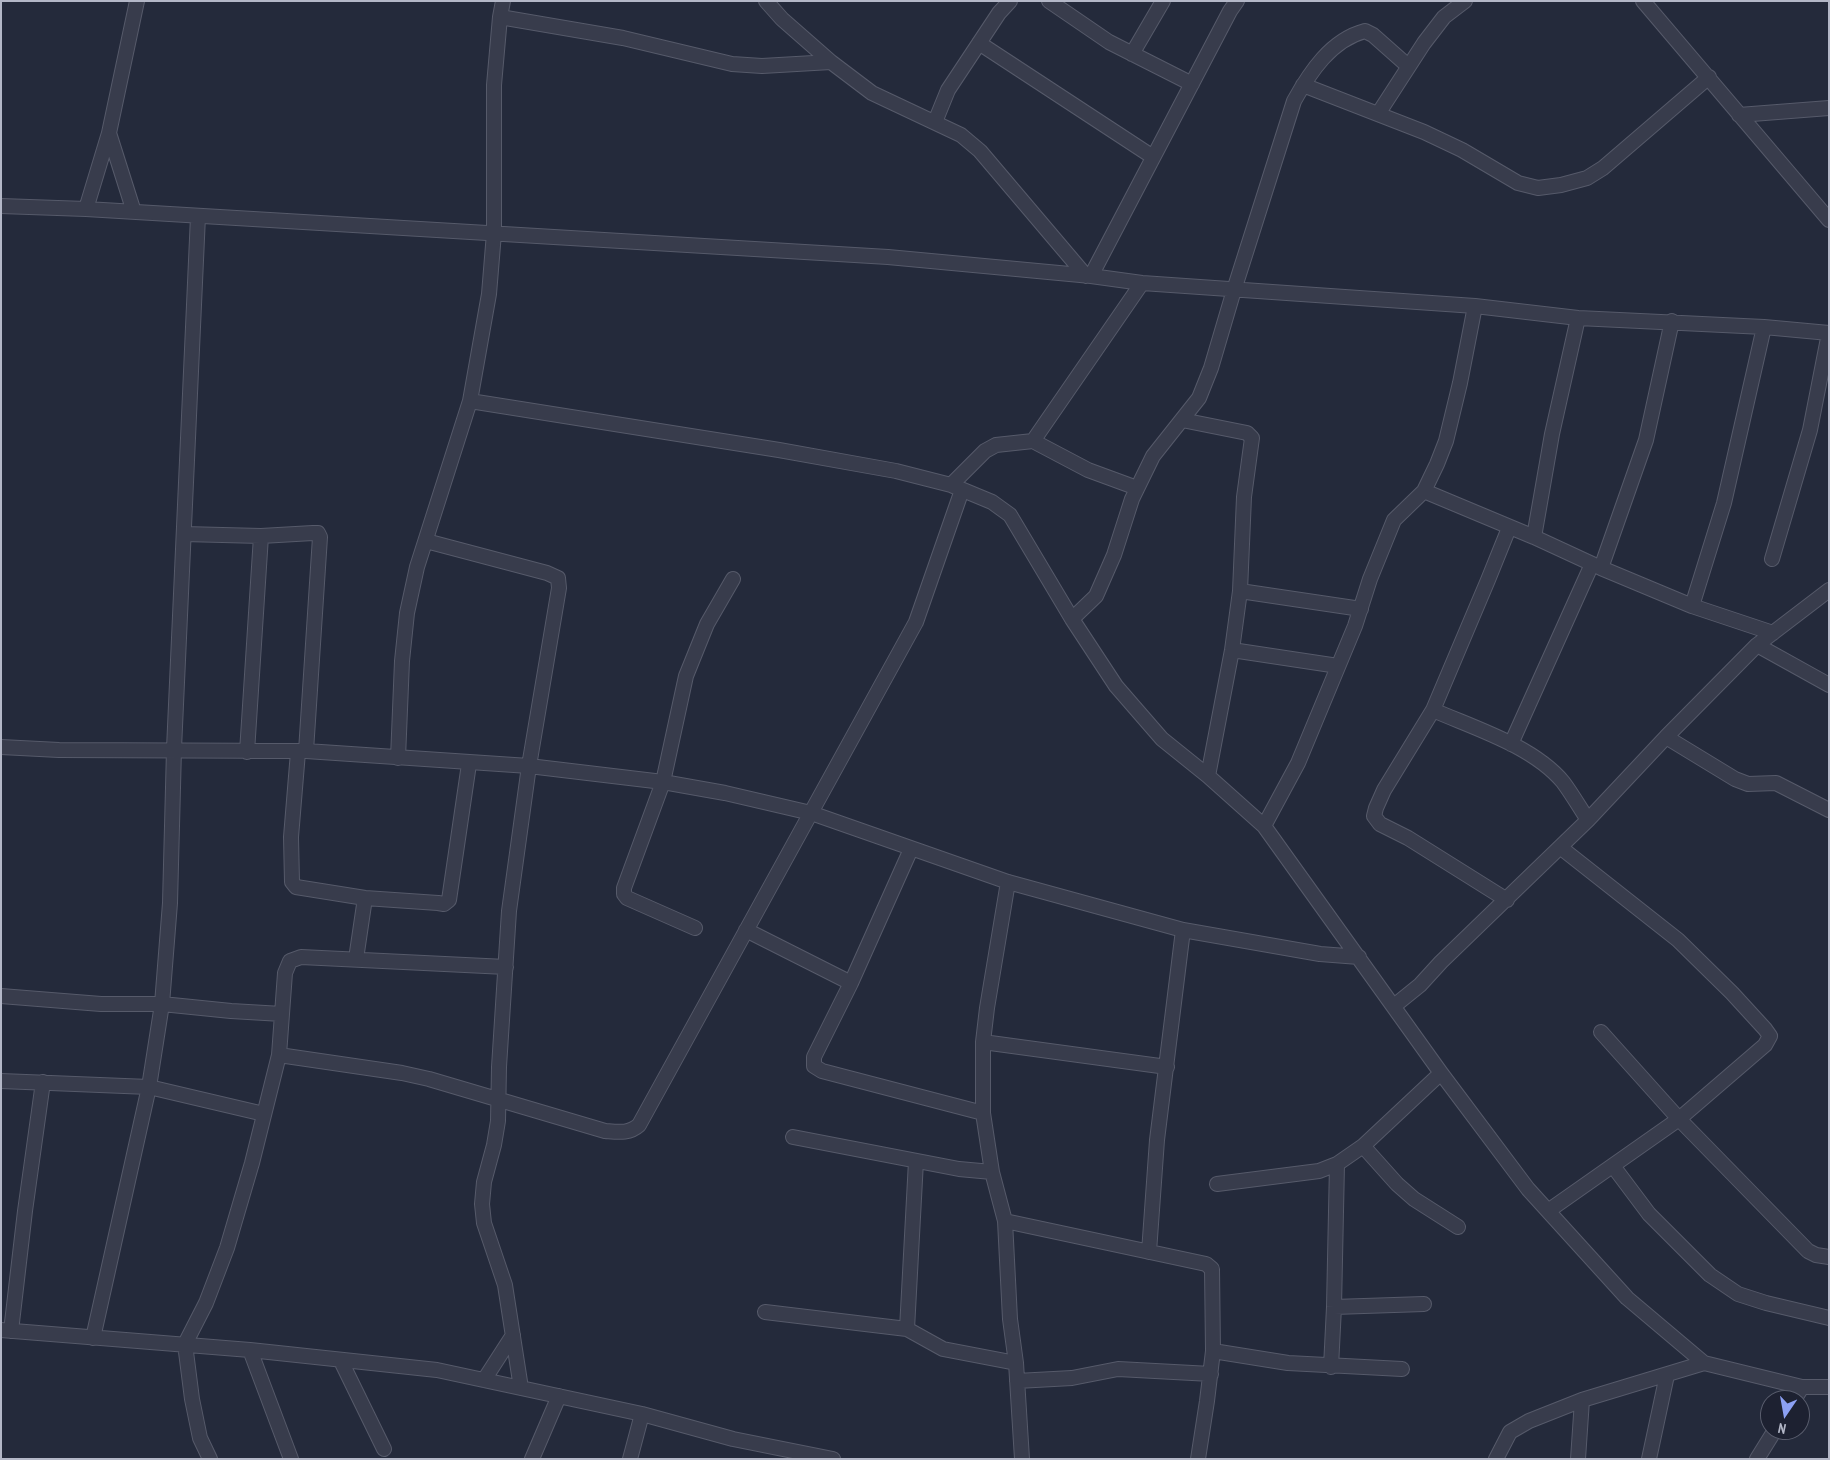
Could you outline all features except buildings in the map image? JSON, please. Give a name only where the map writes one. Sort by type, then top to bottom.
[{"type":"street","points":[[86,209],[109,133],[137,1]]},
{"type":"street","points":[[398,758],[402,661],[407,613],[417,568],[470,401],[489,294],[494,233],[494,86],[500,17],[504,1]]},
{"type":"street","points":[[766,1],[782,19],[831,62],[872,93],[961,135],[980,151],[1089,276]]},
{"type":"street","points":[[935,122],[948,90],[999,13],[1010,1]]},
{"type":"street","points":[[1049,1],[1108,42],[1192,84]]},
{"type":"street","points":[[1132,54],[1163,1]]},
{"type":"street","points":[[1089,276],[1237,1]]},
{"type":"street","points":[[1378,114],[1408,66],[1444,17],[1465,1]]},
{"type":"street","points":[[1644,1],[1829,220]]},
{"type":"street","points":[[500,17],[623,38],[732,64],[762,66],[831,62]]},
{"type":"street","points":[[1072,618],[1096,596],[1114,555],[1137,488],[1153,456],[1200,398],[1294,101],[1302,85],[1324,56],[1337,44],[1353,34],[1365,31],[1373,35],[1408,66]]},
{"type":"street","points":[[979,43],[1153,158]]},
{"type":"street","points":[[1302,85],[1424,132],[1462,150],[1518,183],[1538,188],[1561,185],[1587,178],[1603,168],[1709,77]]},
{"type":"street","points":[[1740,115],[1829,108]]},
{"type":"street","points":[[109,133],[134,212]]},
{"type":"street","points":[[1,206],[86,209],[888,257],[1089,276],[1142,283],[1475,306],[1578,318],[1764,326],[1829,333],[1810,430],[1772,559]]},
{"type":"street","points":[[93,1338],[149,1087],[162,1004],[170,903],[174,749],[198,216]]},
{"type":"street","points":[[1033,441],[1142,283]]},
{"type":"street","points":[[1264,826],[1298,763],[1361,608],[1370,579],[1394,520],[1424,491],[1437,464],[1446,441],[1460,383],[1475,306]]},
{"type":"street","points":[[1534,537],[1552,434],[1578,318]]},
{"type":"street","points":[[1511,744],[1596,566],[1646,440],[1672,321]]},
{"type":"street","points":[[1692,606],[1724,503],[1764,326]]},
{"type":"street","points":[[470,401],[779,450],[896,471],[957,487],[992,502],[1010,515],[1072,618],[1116,686],[1162,739],[1208,776],[1264,826],[1441,1072],[1528,1189],[1627,1298],[1704,1363],[1802,1387],[1829,1387]]},
{"type":"street","points":[[1182,420],[1247,433],[1252,438],[1244,497],[1240,591],[1232,650],[1208,776]]},
{"type":"street","points":[[279,1055],[402,1073],[462,1087],[605,1131],[624,1133],[634,1129],[639,1125],[667,1076],[916,622],[957,487],[985,451],[996,445],[1033,441],[1088,470],[1137,488]]},
{"type":"street","points":[[1424,491],[1692,606],[1773,633]]},
{"type":"street","points":[[1507,900],[1408,838],[1380,824],[1374,816],[1384,790],[1432,710],[1509,528]]},
{"type":"street","points":[[184,534],[261,536],[313,533],[318,534],[320,537],[302,752],[291,837],[292,882],[296,887],[365,898],[444,904],[449,900],[469,764]]},
{"type":"street","points":[[247,752],[261,536]]},
{"type":"street","points":[[426,541],[547,573],[558,578],[559,588],[529,766],[509,911],[498,1121],[484,1182],[482,1204],[484,1223],[505,1285],[522,1388]]},
{"type":"street","points":[[694,928],[627,898],[624,894],[624,888],[663,782],[686,676],[695,650],[707,624],[733,579]]},
{"type":"street","points":[[1394,1006],[1420,985],[1441,962],[1588,820],[1666,737],[1757,645],[1829,590]]},
{"type":"street","points":[[1240,591],[1361,608]]},
{"type":"street","points":[[1757,645],[1829,685]]},
{"type":"street","points":[[1232,650],[1338,666]]},
{"type":"street","points":[[1432,710],[1511,744],[1545,765],[1562,782],[1588,820]]},
{"type":"street","points":[[1666,737],[1735,779],[1748,784],[1776,783],[1829,810]]},
{"type":"street","points":[[1,748],[302,752],[469,764],[529,766],[663,782],[725,793],[810,813],[1008,882],[1183,930],[1320,954],[1359,957]]},
{"type":"street","points":[[1548,1211],[1679,1120],[1765,1045],[1770,1036],[1766,1029],[1732,993],[1678,940],[1560,847]]},
{"type":"street","points":[[911,849],[852,983],[814,1057],[814,1066],[822,1071],[983,1113]]},
{"type":"street","points":[[1008,882],[983,1042],[983,1113],[992,1172],[1005,1221],[1010,1319],[1016,1363],[1022,1459]]},
{"type":"street","points":[[356,959],[365,898]]},
{"type":"street","points":[[746,930],[852,983]]},
{"type":"street","points":[[1149,1252],[1157,1140],[1168,1067],[1183,930]]},
{"type":"street","points":[[210,1459],[200,1438],[192,1399],[185,1344],[206,1303],[227,1248],[252,1162],[279,1055],[285,973],[290,962],[301,957],[506,967]]},
{"type":"street","points":[[1,996],[101,1004],[162,1004],[282,1014]]},
{"type":"street","points":[[1601,1032],[1679,1120],[1808,1251],[1816,1255],[1829,1257]]},
{"type":"street","points":[[983,1042],[1168,1067]]},
{"type":"street","points":[[1216,1184],[1319,1171],[1337,1164],[1363,1146],[1441,1072]]},
{"type":"street","points":[[1,1081],[149,1087],[264,1114]]},
{"type":"street","points":[[43,1082],[6,1330],[250,1350],[437,1370],[642,1414],[733,1439],[833,1459]]},
{"type":"street","points":[[793,1137],[959,1170],[992,1172]]},
{"type":"street","points":[[1363,1146],[1397,1184],[1414,1199],[1458,1227]]},
{"type":"street","points":[[907,1329],[916,1161]]},
{"type":"street","points":[[1331,1367],[1337,1164]]},
{"type":"street","points":[[1613,1166],[1649,1214],[1710,1275],[1738,1294],[1766,1303],[1829,1318]]},
{"type":"street","points":[[1005,1221],[1206,1264],[1212,1269],[1213,1352],[1198,1459]]},
{"type":"street","points":[[1334,1308],[1424,1304]]},
{"type":"street","points":[[765,1312],[907,1329],[943,1349],[1016,1363]]},
{"type":"street","points":[[484,1380],[513,1335]]},
{"type":"street","points":[[250,1350],[291,1459]]},
{"type":"street","points":[[1213,1352],[1331,1367],[1402,1369]]},
{"type":"street","points":[[341,1361],[384,1449]]},
{"type":"street","points":[[1496,1459],[1510,1432],[1529,1421],[1582,1400],[1704,1363]]},
{"type":"street","points":[[1017,1381],[1072,1378],[1118,1369],[1211,1374]]},
{"type":"street","points":[[1649,1459],[1667,1375]]},
{"type":"street","points":[[532,1459],[559,1396]]},
{"type":"street","points":[[1578,1459],[1582,1400]]},
{"type":"street","points":[[630,1459],[642,1414]]},
{"type":"street","points":[[1757,1459],[1769,1440]]}]
